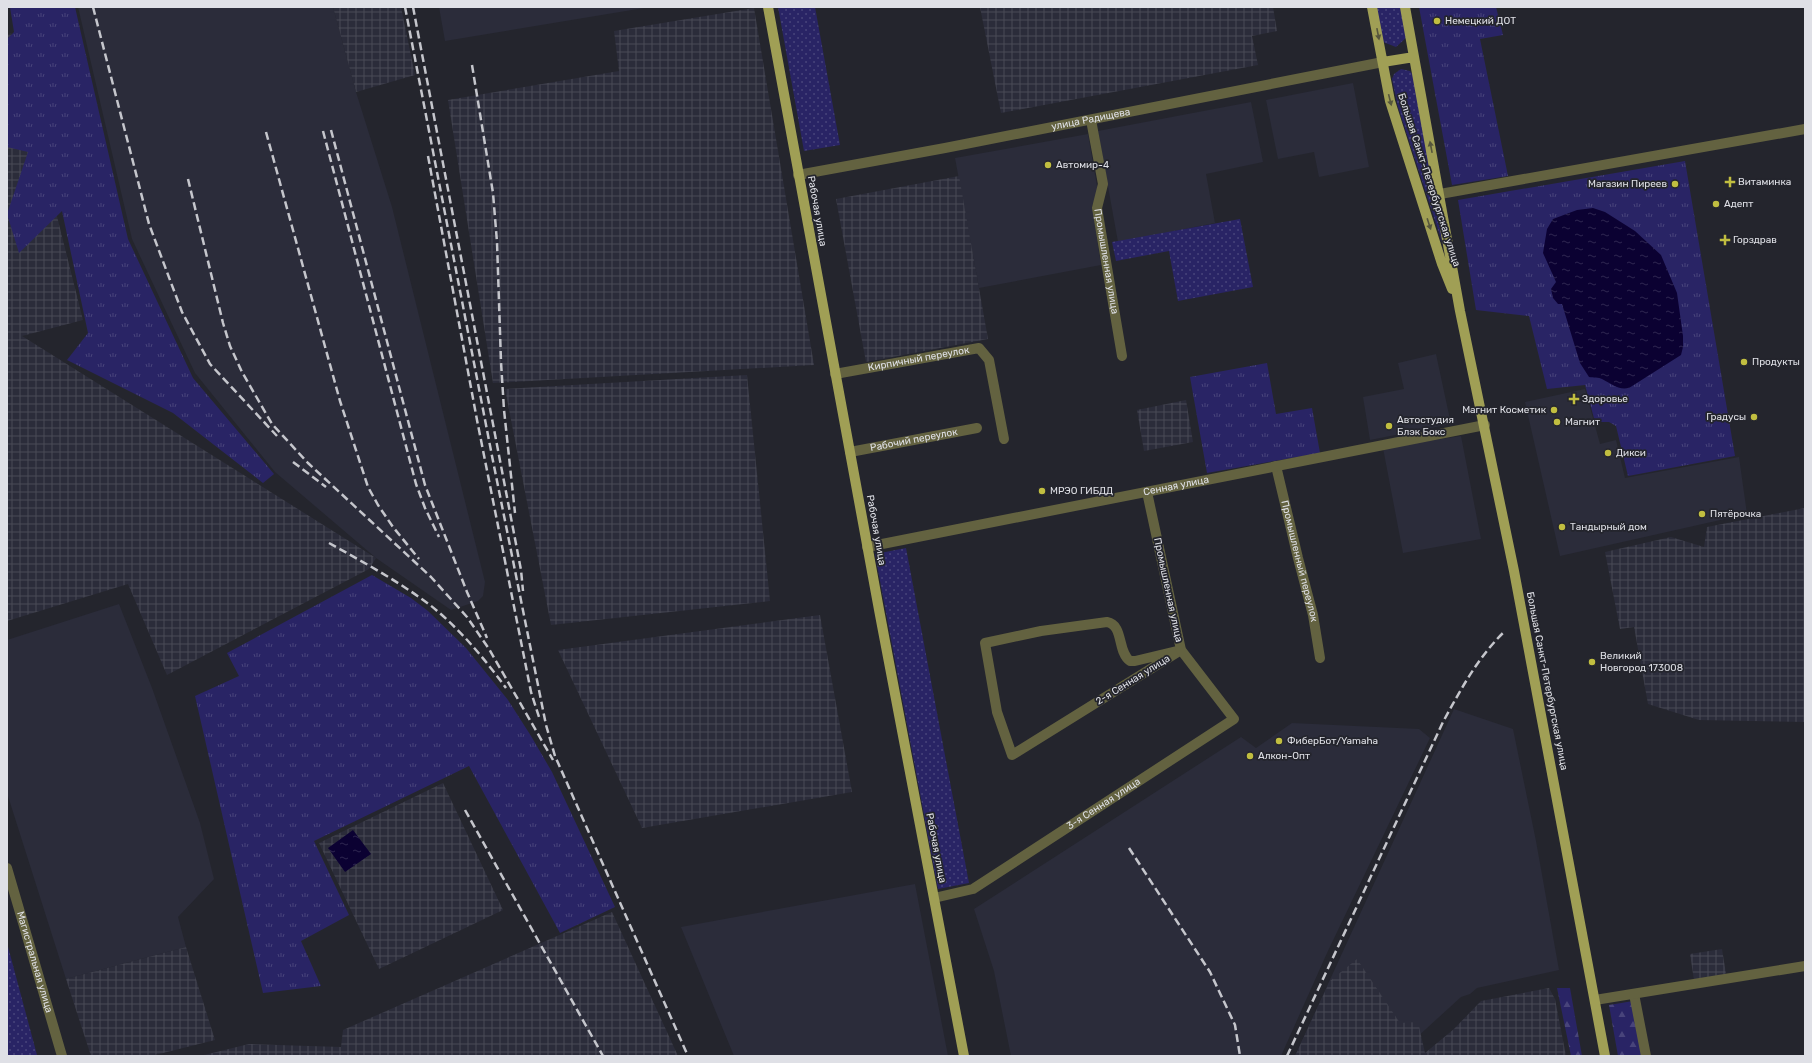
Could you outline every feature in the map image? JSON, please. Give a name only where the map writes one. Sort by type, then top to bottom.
[{"type":"main road","name":"Рабочая улица","points":[[768,7],[867,547],[964,1056]]},
{"type":"main road","name":"Большая Санкт-Петербургская улица","points":[[1372,7],[1390,100],[1442,264],[1460,311]]},
{"type":"main road","name":"Большая Санкт-Петербургская улица","points":[[1405,7],[1460,311],[1485,425],[1605,1056]]},
{"type":"main road","points":[[1383,62],[1414,57]]},
{"type":"street","name":"улица Радищева","points":[[798,175],[1091,120],[1383,62]]},
{"type":"street","name":"Промышленная улица","points":[[1091,120],[1103,184],[1097,208],[1122,356]]},
{"type":"street","points":[[1440,194],[1805,129]]},
{"type":"street","name":"Кирпичный переулок","points":[[835,374],[979,348],[989,360],[1004,439]]},
{"type":"street","name":"Сенная улица","points":[[867,547],[1485,425]]},
{"type":"street","name":"Рабочий переулок","points":[[850,452],[977,428]]},
{"type":"street","name":"Промышленный переулок","points":[[1276,466],[1313,615],[1320,658]]},
{"type":"street","name":"Промышленная улица","points":[[1147,492],[1181,650],[1234,719]]},
{"type":"street","name":"2-я Сенная улица","points":[[1107,622],[1113,623],[1116,627],[1123,652],[1130,661],[1181,650],[1012,755],[997,712],[984,644],[1041,632],[1107,622]]},
{"type":"street","name":"3-я Сенная улица","points":[[934,898],[973,889],[1234,719]]},
{"type":"street","name":"Магистральная улица","points":[[7,868],[62,1056]]},
{"type":"street","points":[[1595,1000],[1805,966]]},
{"type":"street","points":[[1634,994],[1646,1056]]},
{"type":"shaded area","points":[[78,7],[333,7],[356,92],[392,207],[485,582],[483,596],[478,601],[451,610],[376,558],[275,472],[195,373],[132,239]]},
{"type":"shaded area","points":[[333,7],[401,7],[415,75],[356,92]]},
{"type":"shaded area","points":[[439,7],[650,7],[445,41]]},
{"type":"shaded area","points":[[980,7],[1273,7],[1277,31],[1252,36],[1258,65],[1001,113]]},
{"type":"shaded area","points":[[754,8],[814,365],[493,383],[448,100],[619,71],[614,31]]},
{"type":"shaded area","points":[[11,33],[83,320],[22,336],[376,558],[369,569],[167,675],[128,584],[7,621],[7,35]]},
{"type":"shaded area","points":[[1353,83],[1369,167],[1319,177],[1314,152],[1278,159],[1266,100]]},
{"type":"shaded area","points":[[1251,102],[1263,162],[1206,174],[1215,223],[1118,242],[1098,131]]},
{"type":"shaded area","points":[[1088,134],[1098,192],[1092,206],[1101,265],[979,288],[955,158]]},
{"type":"shaded area","points":[[959,176],[988,339],[866,362],[836,199]]},
{"type":"shaded area","points":[[1436,354],[1451,424],[1370,440],[1363,397],[1404,389],[1398,363]]},
{"type":"shaded area","points":[[747,375],[770,601],[551,625],[505,389]]},
{"type":"shaded area","points":[[1585,389],[1600,444],[1616,440],[1625,478],[1739,457],[1747,514],[1560,556],[1525,402]]},
{"type":"shaded area","points":[[1186,400],[1193,442],[1144,451],[1137,410]]},
{"type":"shaded area","points":[[1461,436],[1481,539],[1403,553],[1383,448]]},
{"type":"shaded area","points":[[1805,508],[1805,722],[1699,720],[1648,704],[1634,627],[1620,629],[1605,552],[1671,537],[1704,547],[1707,527]]},
{"type":"shaded area","points":[[119,604],[152,688],[200,823],[214,879],[178,917],[186,947],[66,979],[7,793],[7,640]]},
{"type":"shaded area","points":[[820,615],[852,792],[642,828],[558,650]]},
{"type":"shaded area","points":[[1454,709],[1513,729],[1536,841],[1559,970],[1477,988],[1470,994],[1461,997],[1415,1039],[1344,1056],[1295,1056]]},
{"type":"shaded area","points":[[1292,723],[1419,729],[1430,738],[1327,953],[1281,1056],[1011,1056],[994,971],[974,909],[1241,737],[1256,748]]},
{"type":"shaded area","points":[[443,783],[503,910],[379,969],[319,843]]},
{"type":"shaded area","points":[[915,884],[948,1056],[734,1056],[681,927]]},
{"type":"shaded area","points":[[612,912],[678,1056],[200,1056],[249,1044],[341,1047],[343,1030]]},
{"type":"shaded area","points":[[186,947],[215,1040],[151,1056],[91,1056],[66,979]]},
{"type":"shaded area","points":[[1722,949],[1726,974],[1694,980],[1690,954]]},
{"type":"shaded area","points":[[1357,959],[1400,1023],[1418,1022],[1425,1053],[1454,1029],[1481,1001],[1549,988],[1555,999],[1566,1056],[1295,1056],[1330,981]]},
{"type":"green space","points":[[10,7],[75,7],[128,239],[193,378],[274,474],[263,483],[173,413],[67,360],[88,333],[62,211],[19,253],[7,214],[28,152],[7,147],[7,39],[14,32]]},
{"type":"green space","points":[[778,7],[815,7],[840,145],[804,151]]},
{"type":"green space","points":[[1376,7],[1401,7],[1407,37],[1396,47],[1383,42]]},
{"type":"green space","points":[[1419,7],[1496,7],[1503,35],[1480,39],[1508,176],[1452,185]]},
{"type":"green space","points":[[1401,69],[1410,71],[1413,75],[1445,251],[1398,107],[1392,79],[1394,74]]},
{"type":"green space","points":[[1685,161],[1735,456],[1628,476],[1616,426],[1609,422],[1595,422],[1585,385],[1547,389],[1529,316],[1476,310],[1458,200]]},
{"type":"green space","points":[[1240,219],[1253,287],[1178,301],[1169,251],[1116,261],[1112,242]]},
{"type":"green space","points":[[1267,363],[1276,414],[1312,408],[1320,453],[1207,473],[1190,377]]},
{"type":"green space","points":[[906,548],[969,883],[938,889],[875,554]]},
{"type":"green space","points":[[372,575],[411,598],[428,611],[466,648],[508,700],[552,772],[615,907],[560,933],[469,766],[314,841],[349,915],[301,941],[321,986],[263,993],[195,696],[239,676],[227,653]]},
{"type":"green space","points":[[7,943],[37,1055],[7,1056]]},
{"type":"green space","points":[[1557,988],[1570,988],[1582,1056],[1571,1056]]},
{"type":"green space","points":[[1633,1001],[1644,1056],[1618,1056],[1609,1005]]},
{"type":"water","points":[[1593,208],[1605,212],[1635,231],[1661,255],[1677,293],[1683,336],[1681,355],[1629,388],[1612,385],[1601,378],[1589,377],[1580,363],[1562,304],[1558,304],[1553,298],[1551,289],[1556,282],[1543,253],[1547,229],[1553,219],[1577,210]]},
{"type":"water","points":[[353,830],[371,854],[345,872],[328,848]]},
{"type":"railway","points":[[93,7],[149,224],[182,312],[210,364],[277,436]]},
{"type":"railway","points":[[405,7],[546,725],[555,756],[688,1056]]},
{"type":"railway","points":[[413,7],[521,570],[523,591]]},
{"type":"railway","points":[[472,65],[493,193],[497,242],[504,410],[515,513]]},
{"type":"railway","points":[[331,130],[425,485],[467,592],[487,638]]},
{"type":"railway","points":[[323,131],[416,484],[425,508],[439,537]]},
{"type":"railway","points":[[266,132],[340,401],[368,487],[393,527],[419,559]]},
{"type":"railway","points":[[428,156],[477,420],[531,692],[539,717]]},
{"type":"railway","points":[[188,179],[230,346],[242,372],[272,424],[308,463],[431,577],[467,617],[489,649],[553,760]]},
{"type":"railway","points":[[293,462],[326,487]]},
{"type":"railway","points":[[329,543],[393,580],[418,596],[441,614],[471,644],[506,688]]},
{"type":"railway","points":[[1287,1056],[1443,722],[1478,663],[1505,631]]},
{"type":"railway","points":[[465,810],[603,1056]]},
{"type":"railway","points":[[1129,848],[1210,972],[1235,1025],[1240,1056]]},
{"type":"place","name":"Немецкий ДОТ","points":[[1437,21]]},
{"type":"place","name":"Автомир-4","points":[[1048,165]]},
{"type":"place","name":"Витаминка","points":[[1730,182]]},
{"type":"place","name":"Магазин Пиреев","points":[[1675,184]]},
{"type":"place","name":"Адепт","points":[[1716,204]]},
{"type":"place","name":"Горздрав","points":[[1725,240]]},
{"type":"place","name":"Продукты","points":[[1744,362]]},
{"type":"place","name":"Здоровье","points":[[1574,399]]},
{"type":"place","name":"Магнит Косметик","points":[[1554,410]]},
{"type":"place","name":"Градусы","points":[[1754,417]]},
{"type":"place","name":"Магнит","points":[[1557,422]]},
{"type":"place","name":"Автостудия Блэк Бокс","points":[[1389,426]]},
{"type":"place","name":"Дикси","points":[[1608,453]]},
{"type":"place","name":"МРЭО ГИБДД","points":[[1042,491]]},
{"type":"place","name":"Пятёрочка","points":[[1702,514]]},
{"type":"place","name":"Тандырный дом","points":[[1562,527]]},
{"type":"place","name":"Великий Новгород 173008","points":[[1592,662]]},
{"type":"place","name":"ФиберБот/Yamaha","points":[[1279,741]]},
{"type":"place","name":"Алкон-Опт","points":[[1250,756]]}]
